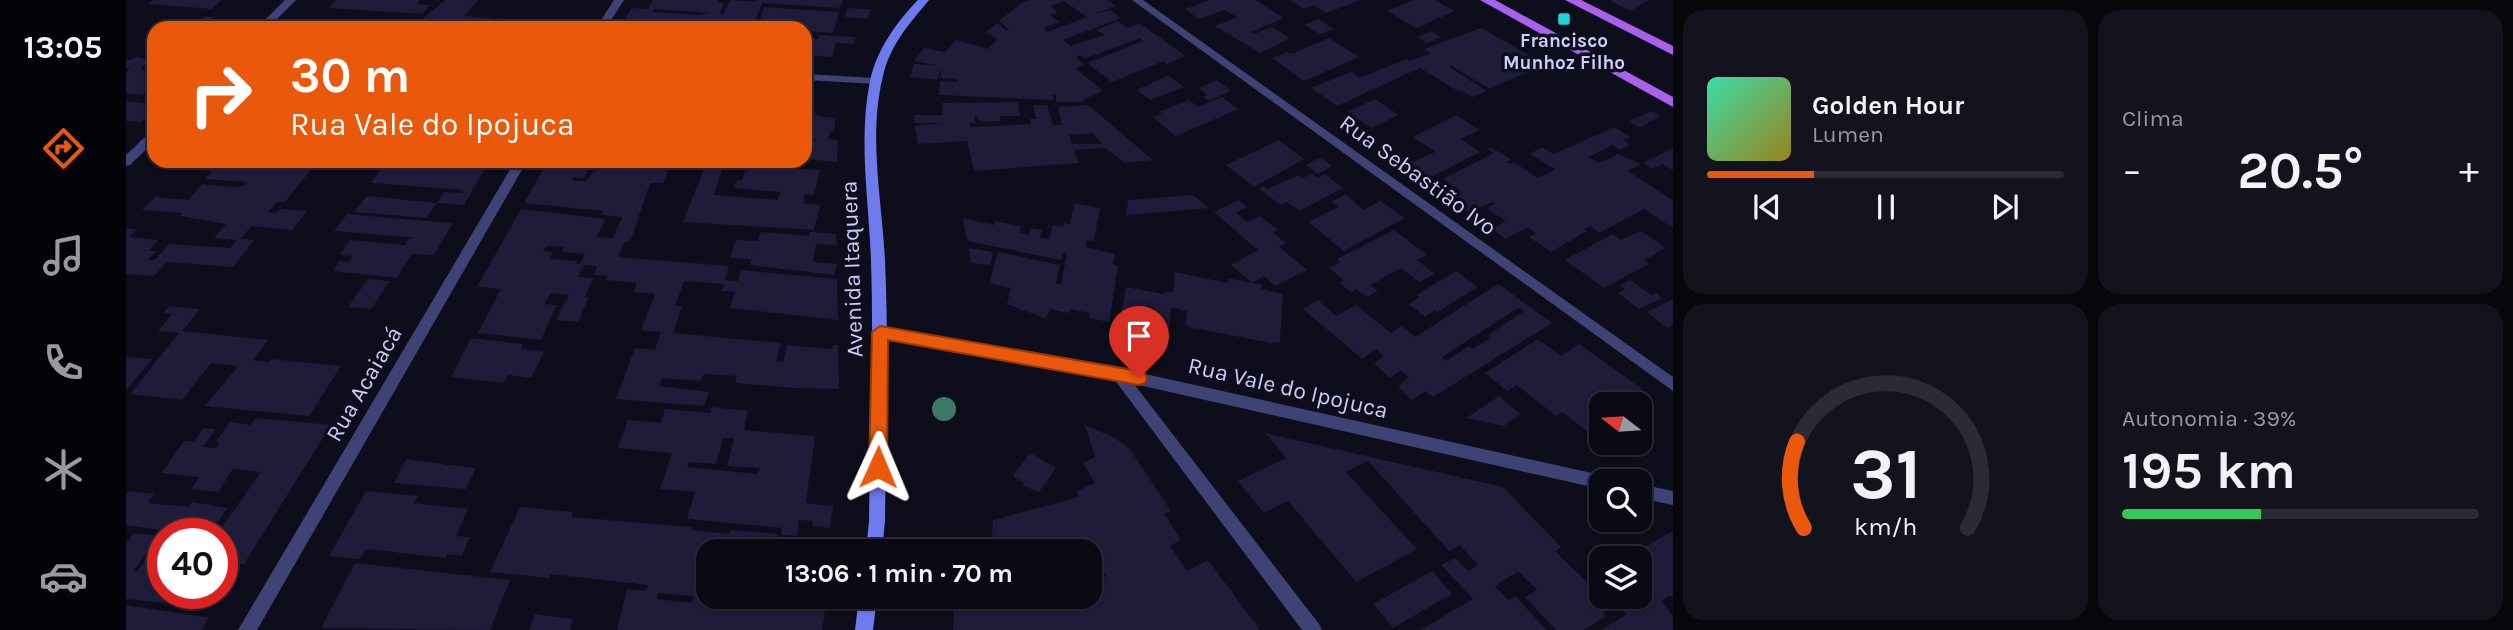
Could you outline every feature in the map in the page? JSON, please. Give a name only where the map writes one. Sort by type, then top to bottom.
[{"type":"main road","points":[[1486,0],[1673,103]]},
{"type":"main road","points":[[1571,0],[1673,51]]},
{"type":"street","points":[[269,21],[290,0]]},
{"type":"street","points":[[606,21],[619,0]]},
{"type":"street","name":"Avenida Itaquera","points":[[875,539],[880,332],[872,134],[876,81],[886,47],[907,17],[925,0]]},
{"type":"street","name":"Rua Sebastião Ivo","points":[[1137,0],[1673,385]]},
{"type":"street","points":[[812,77],[876,81]]},
{"type":"street","points":[[126,162],[147,142]]},
{"type":"street","name":"Rua Acaiacá","points":[[247,630],[517,168]]},
{"type":"street","name":"Rua Vale do Ipojuca","points":[[880,332],[1118,374],[1589,479]]},
{"type":"street","points":[[1118,374],[1312,630]]},
{"type":"street","points":[[1652,494],[1673,498]]},
{"type":"street","points":[[864,630],[867,609]]},
{"type":"building","points":[[153,0],[221,0],[212,9],[149,4]]},
{"type":"building","points":[[336,0],[420,0],[417,4],[430,5],[422,14],[329,8]]},
{"type":"building","points":[[445,0],[478,0],[464,16],[491,18],[489,21],[420,21]]},
{"type":"building","points":[[653,0],[718,0],[717,3],[724,3],[720,14],[723,14],[730,0],[843,0],[840,8],[762,3],[756,19],[760,20],[764,7],[839,12],[833,33],[812,32],[812,21],[624,21],[632,8],[648,9]],"holes":[[[654,9],[712,13],[695,15],[653,12]]]},
{"type":"building","points":[[1030,0],[1107,0],[1116,6],[1094,14],[1110,10],[1121,18],[1063,40],[1071,46],[1104,35],[1096,30],[1118,21],[1127,28],[1140,23],[1185,56],[1167,64],[1164,61],[1112,82],[1087,63],[1143,41],[1140,38],[1084,59],[1081,55],[1076,57],[1084,65],[1075,68],[1103,91],[1083,100],[1084,102],[1056,102],[1056,95],[1053,95],[1053,100],[939,95],[940,81],[957,82],[957,79],[940,78],[942,67],[937,80],[910,77],[914,64],[935,65],[914,61],[924,48],[945,52],[956,40],[988,49],[998,39],[986,32],[998,23],[1006,31],[1009,30],[999,21],[1020,4]],"holes":[[[1064,1],[1087,17],[1047,32],[1043,28],[1059,22],[1050,15],[1058,13],[1050,6]]]},
{"type":"building","points":[[1209,0],[1255,0],[1284,18],[1251,32],[1254,34],[1272,27],[1290,38],[1260,53],[1215,26],[1237,17],[1224,10],[1199,19],[1185,9]]},
{"type":"building","points":[[1290,0],[1361,0],[1326,13],[1313,5],[1304,9]]},
{"type":"building","points":[[1413,0],[1435,0],[1455,11],[1416,28],[1387,11]]},
{"type":"building","points":[[1650,0],[1630,11],[1610,1]]},
{"type":"building","points":[[847,8],[871,10],[867,19],[845,17]]},
{"type":"building","points":[[203,17],[215,17],[211,21],[199,21]]},
{"type":"building","points":[[499,18],[532,21],[497,21]]},
{"type":"building","points":[[1318,19],[1334,29],[1320,34],[1305,25]]},
{"type":"building","points":[[1481,28],[1541,62],[1527,69],[1530,71],[1490,89],[1452,66],[1449,67],[1487,91],[1473,97],[1420,68],[1337,106],[1311,88],[1351,72],[1360,78],[1406,59],[1409,61],[1427,55],[1431,53],[1424,49]]},
{"type":"building","points":[[1431,31],[1441,37],[1427,43],[1417,37]]},
{"type":"building","points":[[819,35],[856,37],[853,44],[836,43],[832,57],[812,56],[812,39],[817,39]]},
{"type":"building","points":[[1329,38],[1359,57],[1304,81],[1272,58],[1287,52],[1291,54]]},
{"type":"building","points":[[136,57],[147,59],[140,69],[147,70],[147,90],[142,95],[126,93],[126,72],[130,68],[126,68],[126,60]]},
{"type":"building","points":[[1168,75],[1184,87],[1150,100],[1137,90]]},
{"type":"building","points":[[1217,80],[1231,91],[1208,101],[1203,97],[1207,95],[1199,88]]},
{"type":"building","points":[[1222,97],[1238,109],[1176,136],[1153,117],[1189,100],[1198,107]]},
{"type":"building","points":[[1375,99],[1399,115],[1371,128],[1348,112]]},
{"type":"building","points":[[126,101],[147,103],[147,116],[141,122],[126,121]]},
{"type":"building","points":[[1018,102],[1020,116],[1000,116],[1001,121],[980,122],[977,116],[974,116],[975,123],[969,123],[971,127],[1031,124],[1030,119],[1036,119],[1033,105],[1047,105],[1053,125],[1062,125],[1058,107],[1088,105],[1153,160],[1125,163],[1105,148],[1074,150],[1079,163],[974,171],[967,141],[918,144],[915,126],[943,123],[915,123],[914,115],[943,115],[942,103]],"holes":[[[1093,133],[1102,144],[1072,144],[1069,135]]]},
{"type":"building","points":[[812,104],[815,104],[813,113],[817,113],[817,116],[836,118],[834,131],[830,131],[828,139],[838,140],[837,162],[812,160],[812,144],[816,138],[812,138]]},
{"type":"building","points":[[1652,111],[1661,116],[1640,127],[1629,121]]},
{"type":"building","points":[[1456,115],[1479,130],[1461,139],[1480,152],[1425,180],[1405,166],[1435,152],[1413,137]]},
{"type":"building","points":[[1614,127],[1630,137],[1623,140],[1630,145],[1620,150],[1612,145],[1589,157],[1599,163],[1618,154],[1641,164],[1627,171],[1673,200],[1673,228],[1644,209],[1599,233],[1590,226],[1584,229],[1587,231],[1551,252],[1529,237],[1536,233],[1527,227],[1506,239],[1492,229],[1506,221],[1486,208],[1495,204],[1492,202],[1468,213],[1447,198],[1460,191],[1443,179],[1494,153],[1488,149],[1490,147],[1511,159],[1506,162],[1514,162],[1538,178],[1555,169],[1530,154],[1542,147],[1554,154]]},
{"type":"building","points":[[1279,140],[1304,159],[1254,187],[1226,165]]},
{"type":"building","points":[[1673,148],[1673,170],[1662,164],[1652,169],[1643,163]]},
{"type":"building","points":[[1321,157],[1332,166],[1318,174],[1306,165]]},
{"type":"building","points":[[177,168],[312,168],[285,202],[277,202],[268,212],[276,213],[280,209],[307,211],[292,230],[251,226],[241,239],[254,240],[233,267],[167,262],[154,276],[126,274],[126,228],[137,229],[129,237],[158,240],[148,251],[156,251],[148,260],[155,260],[169,244],[230,248],[237,240],[214,238],[226,224],[180,216],[182,213],[142,210],[155,197],[188,200],[202,184],[234,187],[244,186],[248,182],[205,179],[212,171]]},
{"type":"building","points":[[382,168],[485,168],[464,205],[437,203],[444,192],[462,193],[464,190],[371,183]]},
{"type":"building","points":[[544,168],[589,168],[584,178],[574,177],[572,181],[586,181],[596,168],[668,168],[663,183],[650,183],[630,242],[625,242],[618,257],[729,266],[725,280],[738,281],[741,270],[837,279],[838,320],[730,308],[735,292],[722,291],[724,284],[684,281],[675,306],[682,306],[673,333],[781,343],[776,361],[783,362],[787,345],[832,349],[833,345],[838,345],[839,389],[735,383],[737,376],[704,374],[701,381],[662,378],[659,386],[709,392],[704,406],[616,399],[635,348],[655,350],[661,332],[641,330],[655,294],[633,292],[637,283],[606,280],[608,276],[594,275],[597,266],[584,265],[578,277],[593,278],[585,297],[589,297],[578,322],[556,320],[569,295],[550,293],[545,304],[557,305],[541,340],[478,333],[501,289],[477,287],[521,209],[606,219],[597,237],[613,238],[622,217],[601,215],[603,211],[524,203]],"holes":[[[546,246],[564,247],[562,252],[585,254],[580,264],[576,264],[577,261],[550,259],[553,252],[543,251]]]},
{"type":"building","points":[[704,168],[722,168],[714,195],[778,200],[780,192],[734,188],[737,180],[742,180],[746,168],[820,170],[814,195],[805,194],[803,203],[820,205],[814,230],[683,222]]},
{"type":"building","points":[[1312,173],[1318,178],[1325,174],[1343,188],[1299,211],[1287,202],[1281,205],[1259,189],[1264,186],[1268,189],[1299,175],[1303,178]]},
{"type":"building","points":[[1346,194],[1363,210],[1380,201],[1405,218],[1344,251],[1308,222],[1338,207],[1331,202]]},
{"type":"building","points":[[1193,195],[1209,208],[1126,215],[1128,200]]},
{"type":"building","points":[[367,196],[437,203],[426,218],[354,212]]},
{"type":"building","points":[[1238,200],[1247,207],[1236,213],[1247,222],[1260,216],[1278,230],[1273,233],[1286,243],[1279,247],[1307,270],[1275,286],[1264,276],[1252,283],[1231,265],[1258,250],[1214,212]]},
{"type":"building","points":[[1074,203],[1100,208],[1094,241],[1087,240],[1085,247],[1115,254],[1113,264],[1118,266],[1109,322],[1089,318],[1090,313],[1070,309],[1069,313],[1050,309],[1046,319],[1007,304],[1011,288],[989,283],[998,252],[1060,265],[1056,284],[1061,284],[1067,253],[1063,253],[1061,260],[967,241],[963,218],[994,225],[995,221],[1021,226],[1019,233],[1029,235],[1031,228],[1042,230],[1040,238],[1049,239],[1053,225],[1063,227],[1064,223],[1070,224]]},
{"type":"building","points":[[347,214],[453,223],[434,255],[412,254],[397,278],[333,271],[339,261],[349,262],[352,256],[340,255],[350,240],[405,245],[408,239],[415,238],[334,231]]},
{"type":"building","points":[[1394,230],[1427,255],[1417,260],[1435,274],[1419,282],[1401,268],[1370,285],[1378,291],[1366,297],[1356,289],[1350,292],[1340,283],[1344,280],[1329,268],[1341,262],[1337,259]]},
{"type":"building","points":[[1641,231],[1666,248],[1644,260],[1649,264],[1604,288],[1565,260],[1613,234],[1620,240]]},
{"type":"building","points":[[761,232],[809,236],[810,232],[836,234],[837,245],[816,244],[813,262],[837,264],[834,275],[750,265],[754,246],[751,259],[730,258],[736,240],[758,241]]},
{"type":"building","points":[[969,248],[993,252],[990,265],[971,263]]},
{"type":"building","points":[[1456,271],[1477,287],[1438,312],[1435,310],[1425,317],[1409,304],[1419,297],[1417,295]]},
{"type":"building","points":[[1175,272],[1227,283],[1228,278],[1262,285],[1261,289],[1283,294],[1280,342],[1271,343],[1189,327],[1186,324],[1187,311],[1171,307],[1169,330],[1165,330],[1165,334],[1119,325],[1126,287],[1164,294],[1165,291],[1173,293]]},
{"type":"building","points":[[368,279],[390,281],[371,309],[348,307]]},
{"type":"building","points":[[1630,280],[1651,295],[1656,293],[1662,298],[1639,309],[1618,293],[1625,290],[1620,285]]},
{"type":"building","points":[[1498,284],[1552,323],[1433,397],[1425,391],[1412,400],[1398,387],[1409,377],[1401,370],[1390,378],[1374,363],[1384,356],[1376,349],[1362,359],[1303,309],[1318,300],[1336,316],[1356,305],[1391,333],[1401,326],[1415,337]],"holes":[[[1518,308],[1524,311],[1473,349],[1469,346],[1446,361],[1442,357]]]},
{"type":"building","points":[[1673,299],[1673,325],[1667,328],[1647,312]]},
{"type":"building","points":[[169,306],[200,309],[182,331],[268,340],[253,360],[269,362],[271,359],[341,366],[309,416],[205,406],[238,366],[211,363],[182,400],[130,394],[179,333],[158,331],[172,314],[163,313]]},
{"type":"building","points":[[471,338],[523,344],[521,349],[544,352],[531,378],[508,375],[504,383],[451,377]]},
{"type":"building","points":[[1538,339],[1561,356],[1579,344],[1642,389],[1637,392],[1589,392],[1589,433],[1562,412],[1556,416],[1517,385],[1507,391],[1485,373]]},
{"type":"building","points":[[126,357],[152,359],[126,391]]},
{"type":"building","points":[[1499,396],[1520,414],[1504,426],[1466,418]]},
{"type":"building","points":[[712,407],[748,411],[744,430],[815,436],[806,503],[833,506],[830,528],[812,526],[813,521],[799,520],[797,536],[781,535],[782,528],[687,519],[695,492],[660,489],[672,453],[618,448],[628,420],[661,423],[665,409],[710,413]],"holes":[[[723,438],[734,438],[727,466],[760,468],[758,474],[687,467],[689,462],[716,464]]]},
{"type":"building","points":[[256,418],[331,425],[244,564],[238,564],[238,518],[228,518],[261,472],[233,469],[218,492],[191,489],[199,477],[161,473],[184,441],[194,442],[203,428],[216,429],[203,447],[216,448],[219,442],[216,442],[230,422],[251,425]]},
{"type":"building","points":[[1085,425],[1115,438],[1129,448],[1171,511],[1164,514],[1181,540],[1170,546],[1187,571],[1208,560],[1260,630],[953,630],[954,609],[1102,609],[1102,578],[1106,576],[1102,570],[1102,539],[992,539],[993,520],[1079,497],[1077,491],[1095,483],[1083,463],[1095,457]]},
{"type":"building","points":[[1265,433],[1503,487],[1561,547],[1555,551],[1589,584],[1589,609],[1609,609],[1603,613],[1606,616],[1584,630],[1556,630],[1525,597],[1537,590],[1518,571],[1495,586],[1508,600],[1515,596],[1547,630],[1420,630],[1473,599],[1441,565],[1455,558],[1468,571],[1478,565],[1460,545],[1449,551],[1368,461],[1346,472],[1417,549],[1356,582],[1288,501],[1264,513],[1238,481],[1286,458]]},
{"type":"building","points":[[1030,453],[1056,468],[1039,492],[1023,486],[1024,483],[1013,476]]},
{"type":"building","points":[[406,459],[476,468],[466,489],[394,483]]},
{"type":"building","points":[[129,491],[154,494],[147,503],[189,507],[192,502],[227,508],[220,518],[147,518],[147,528],[126,525],[126,496]]},
{"type":"building","points":[[366,491],[418,496],[414,503],[468,509],[456,536],[470,537],[462,556],[447,554],[446,558],[366,549],[360,559],[329,556]]},
{"type":"building","points":[[520,507],[573,512],[572,517],[692,527],[692,530],[729,534],[730,530],[778,534],[777,539],[696,539],[696,609],[825,609],[822,630],[617,630],[627,589],[646,591],[648,585],[550,574],[549,578],[490,572]],"holes":[[[658,593],[693,596],[692,603],[657,599]]]},
{"type":"building","points":[[1673,531],[1673,597],[1668,596],[1661,601],[1673,616],[1673,630],[1601,630],[1627,614],[1622,609],[1652,609],[1652,546],[1646,546]]},
{"type":"building","points":[[134,533],[147,535],[147,552],[134,570],[137,572],[147,558],[147,601],[126,599],[126,544]]},
{"type":"building","points":[[355,563],[510,580],[490,630],[321,628]]},
{"type":"building","points":[[1432,571],[1452,594],[1393,628],[1373,604]]},
{"type":"building","points":[[126,605],[209,617],[201,630],[126,630]]},
{"type":"building","points":[[535,614],[573,619],[570,630],[529,630]]},
{"type":"place","name":"Francisco Munhoz Filho","points":[[1564,19]]},
{"type":"route","points":[[878,467],[880,332],[1139,378]]}]
